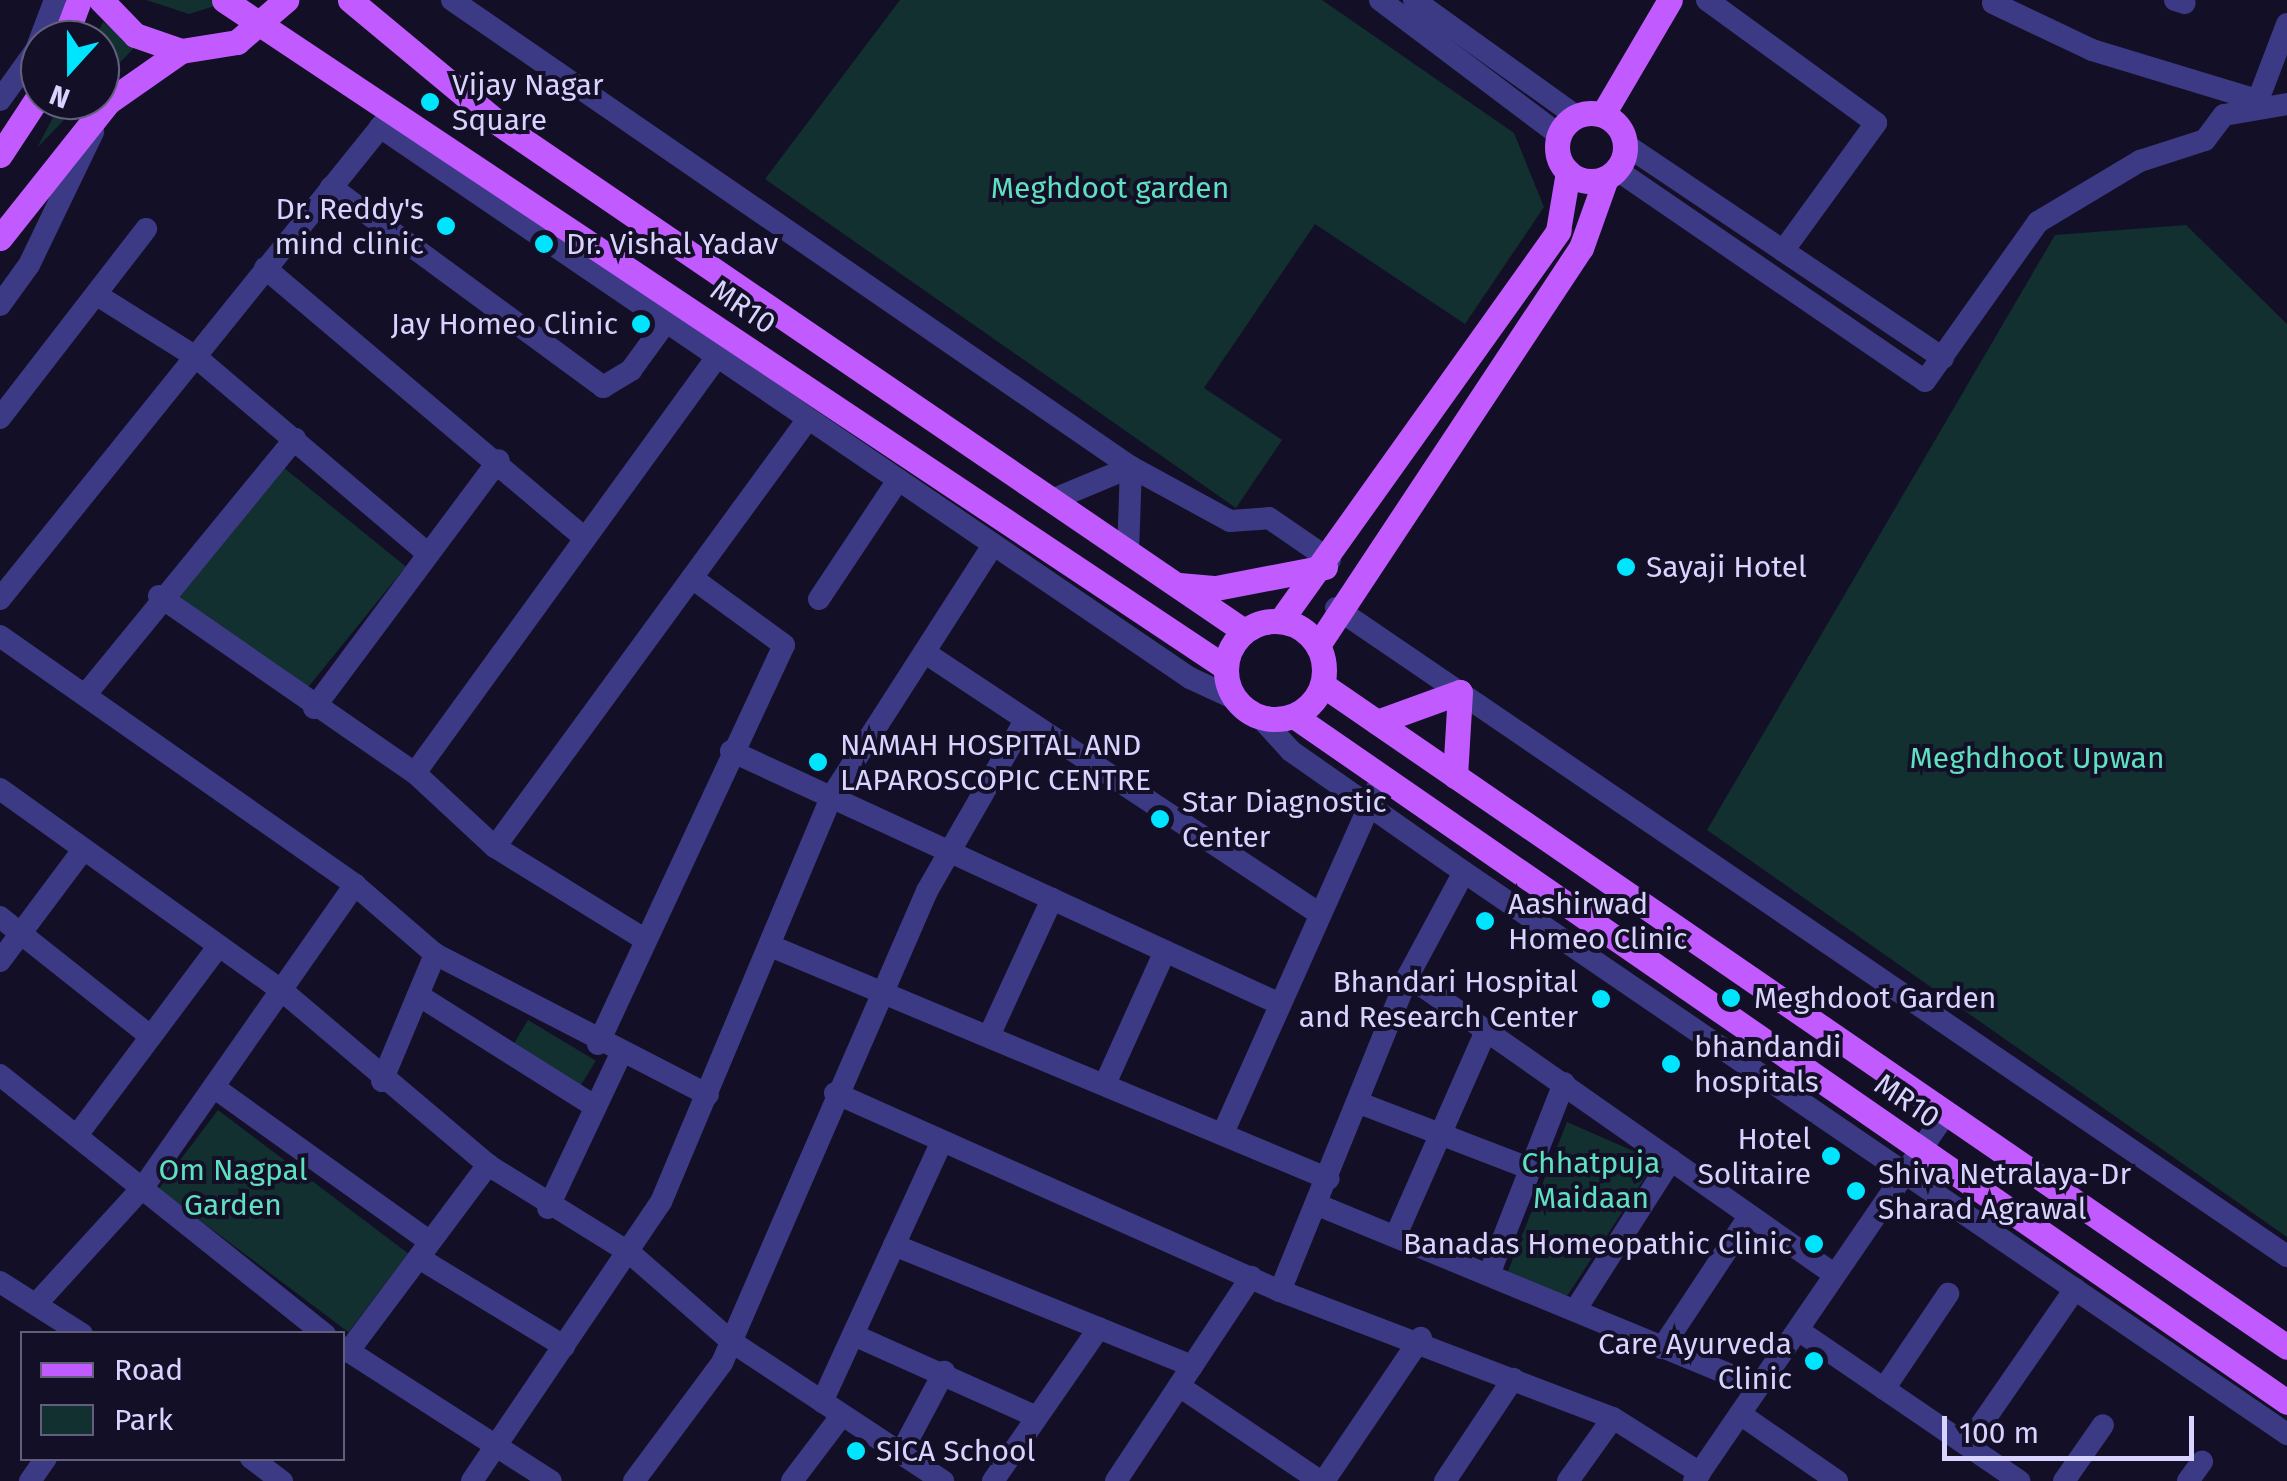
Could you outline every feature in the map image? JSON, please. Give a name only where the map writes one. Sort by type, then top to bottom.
[{"type":"main road","points":[[102,0],[135,35],[181,51],[210,50],[262,28],[286,0]]},
{"type":"main road","name":"MR10","points":[[224,0],[387,118],[1225,668]]},
{"type":"main road","name":"MR10","points":[[350,0],[498,124],[1244,631]]},
{"type":"main road","points":[[1602,114],[1626,145],[1581,248],[1336,608],[1318,645],[1322,685],[1294,716],[1260,717],[1235,699],[1225,668],[1244,631],[1281,620],[1328,564],[1558,231],[1568,172],[1567,125],[1602,114],[1670,0]]},
{"type":"main road","points":[[120,94],[181,51]]},
{"type":"main road","points":[[0,156],[23,120]]},
{"type":"main road","points":[[0,238],[94,120]]},
{"type":"main road","points":[[1568,172],[1612,174]]},
{"type":"main road","points":[[1174,585],[1216,588],[1328,564]]},
{"type":"main road","points":[[1281,620],[1318,645]]},
{"type":"main road","name":"MR10","points":[[1322,685],[2287,1347]]},
{"type":"main road","points":[[1376,722],[1460,692],[1454,776]]},
{"type":"main road","name":"MR10","points":[[1294,716],[1380,780],[2287,1402]]},
{"type":"street","points":[[4,85],[54,0]]},
{"type":"street","points":[[452,0],[1131,467],[1230,521],[1269,518],[1328,564]]},
{"type":"street","points":[[1380,0],[1567,125]]},
{"type":"street","points":[[1414,0],[1567,125]]},
{"type":"street","points":[[1707,0],[1876,123],[1784,251]]},
{"type":"street","points":[[1993,3],[2092,50],[2254,104],[2287,104]]},
{"type":"street","points":[[1612,174],[1925,381],[2038,222],[2140,161],[2205,140],[2224,115],[2254,104],[2287,24]]},
{"type":"street","points":[[0,599],[387,118],[717,357],[993,545],[1235,699]]},
{"type":"street","points":[[0,304],[29,266],[99,120]]},
{"type":"street","points":[[1626,145],[1942,358]]},
{"type":"street","points":[[331,187],[602,387],[631,370],[666,322]]},
{"type":"street","points":[[0,418],[146,229]]},
{"type":"street","points":[[265,268],[499,460],[585,538]]},
{"type":"street","points":[[97,294],[196,357],[428,554]]},
{"type":"street","points":[[415,773],[717,357]]},
{"type":"street","points":[[495,847],[808,419]]},
{"type":"street","points":[[86,694],[159,596],[295,439]]},
{"type":"street","points":[[314,708],[499,460]]},
{"type":"street","points":[[1052,500],[1131,467]]},
{"type":"street","points":[[1128,552],[1131,467]]},
{"type":"street","points":[[818,599],[898,480]]},
{"type":"street","points":[[472,1481],[630,1253],[708,1095],[774,947],[830,800],[927,654],[993,545]]},
{"type":"street","points":[[598,1044],[730,751],[784,645],[692,578]]},
{"type":"street","points":[[159,596],[314,708],[415,773],[495,847],[644,939]]},
{"type":"street","points":[[1336,608],[2287,1256]]},
{"type":"street","points":[[0,636],[356,884],[435,954],[620,1056],[708,1095]]},
{"type":"street","points":[[927,654],[1024,722],[1320,914]]},
{"type":"street","points":[[1260,717],[1367,804],[1464,872],[2287,1434]]},
{"type":"street","points":[[634,1481],[732,1342],[835,1094],[950,852],[1024,722]]},
{"type":"street","points":[[730,751],[1280,1004]]},
{"type":"street","points":[[1223,1133],[1380,780]]},
{"type":"street","points":[[0,789],[286,994],[382,1081],[488,1164],[548,1208],[630,1253],[732,1342],[943,1481]]},
{"type":"street","points":[[0,961],[83,850]]},
{"type":"street","points":[[1280,1291],[1362,1104],[1408,976],[1464,872]]},
{"type":"street","points":[[38,1302],[144,1186],[286,994],[356,884]]},
{"type":"street","points":[[990,1036],[1052,899]]},
{"type":"street","points":[[0,917],[149,1035]]},
{"type":"street","points":[[78,1134],[218,947]]},
{"type":"street","points":[[774,947],[1330,1179]]},
{"type":"street","points":[[1105,1084],[1165,951]]},
{"type":"street","points":[[382,1081],[435,954]]},
{"type":"street","points":[[1408,976],[1835,1275]]},
{"type":"street","points":[[418,995],[596,1106]]},
{"type":"street","points":[[1396,1234],[1439,1128],[1487,1029]]},
{"type":"street","points":[[548,1208],[620,1056]]},
{"type":"street","points":[[0,1075],[321,1331]]},
{"type":"street","points":[[1490,1272],[1564,1083]]},
{"type":"street","points":[[215,1088],[424,1250],[564,1346]]},
{"type":"street","points":[[835,1094],[1280,1291],[1421,1338],[1612,1418],[1697,1477],[1946,1113]]},
{"type":"street","points":[[1362,1104],[1439,1128],[1529,1168]]},
{"type":"street","points":[[792,1481],[832,1408],[894,1245],[942,1143]]},
{"type":"street","points":[[1576,1309],[1671,1160]]},
{"type":"street","points":[[488,1164],[345,1350],[500,1444],[551,1481]]},
{"type":"street","points":[[1318,1205],[1490,1272],[1757,1386]]},
{"type":"street","points":[[1662,1348],[1750,1215]]},
{"type":"street","points":[[894,1245],[1098,1328],[1186,1376],[1322,1481],[1421,1338]]},
{"type":"street","points":[[1122,1479],[1251,1277]]},
{"type":"street","points":[[0,1282],[38,1302],[78,1331]]},
{"type":"street","points":[[1967,1446],[2076,1289]]},
{"type":"street","points":[[1884,1389],[1948,1294]]},
{"type":"street","points":[[993,1481],[1098,1328]]},
{"type":"street","points":[[1798,1330],[2018,1481]]},
{"type":"street","points":[[858,1337],[1038,1417]]},
{"type":"street","points":[[900,1453],[944,1372]]},
{"type":"street","points":[[1445,1481],[1513,1379]]},
{"type":"street","points":[[1740,1414],[1837,1481]]},
{"type":"street","points":[[1568,1481],[1612,1418]]},
{"type":"street","points":[[2064,1481],[2103,1425]]},
{"type":"street","points":[[256,1461],[282,1481]]},
{"type":"green space","points":[[146,0],[234,0],[189,14]]},
{"type":"green space","name":"Meghdoot garden","points":[[900,0],[1322,0],[1514,133],[1544,207],[1465,324],[1315,224],[1204,388],[1282,440],[1236,508],[765,179]]},
{"type":"green space","points":[[120,34],[136,46],[120,62]]},
{"type":"green space","points":[[52,120],[64,120],[37,148]]},
{"type":"green space","name":"Meghdhoot Upwan","points":[[2186,225],[2287,324],[2287,1237],[1707,830],[2055,235]]},
{"type":"green space","points":[[283,467],[406,566],[297,701],[174,601]]},
{"type":"green space","points":[[528,1020],[596,1061],[579,1088],[512,1047]]},
{"type":"green space","name":"Om Nagpal Garden","points":[[218,1110],[408,1253],[348,1332],[158,1189]]},
{"type":"green space","name":"Chhatpuja Maidaan","points":[[1567,1122],[1656,1161],[1567,1296],[1506,1276]]},
{"type":"place","name":"Vijay Nagar Square","points":[[430,102]]},
{"type":"place","name":"Dr. Reddy's mind clinic","points":[[446,226]]},
{"type":"place","name":"Dr. Vishal Yadav","points":[[544,244]]},
{"type":"place","name":"Jay Homeo Clinic","points":[[641,324]]},
{"type":"place","name":"Sayaji Hotel","points":[[1626,567]]},
{"type":"place","name":"NAMAH HOSPITAL AND LAPAROSCOPIC CENTRE","points":[[818,762]]},
{"type":"place","name":"Star Diagnostic Center","points":[[1160,819]]},
{"type":"place","name":"Aashirwad Homeo Clinic","points":[[1485,921]]},
{"type":"place","name":"Meghdoot Garden","points":[[1731,998]]},
{"type":"place","name":"Bhandari Hospital and Research Center","points":[[1601,999]]},
{"type":"place","name":"bhandandi hospitals","points":[[1671,1064]]},
{"type":"place","name":"Hotel Solitaire","points":[[1831,1156]]},
{"type":"place","name":"Shiva Netralaya-Dr Sharad Agrawal","points":[[1856,1191]]},
{"type":"place","name":"Banadas Homeopathic Clinic","points":[[1814,1244]]},
{"type":"place","name":"Care Ayurveda Clinic","points":[[1814,1361]]},
{"type":"place","name":"SICA School","points":[[856,1451]]}]
